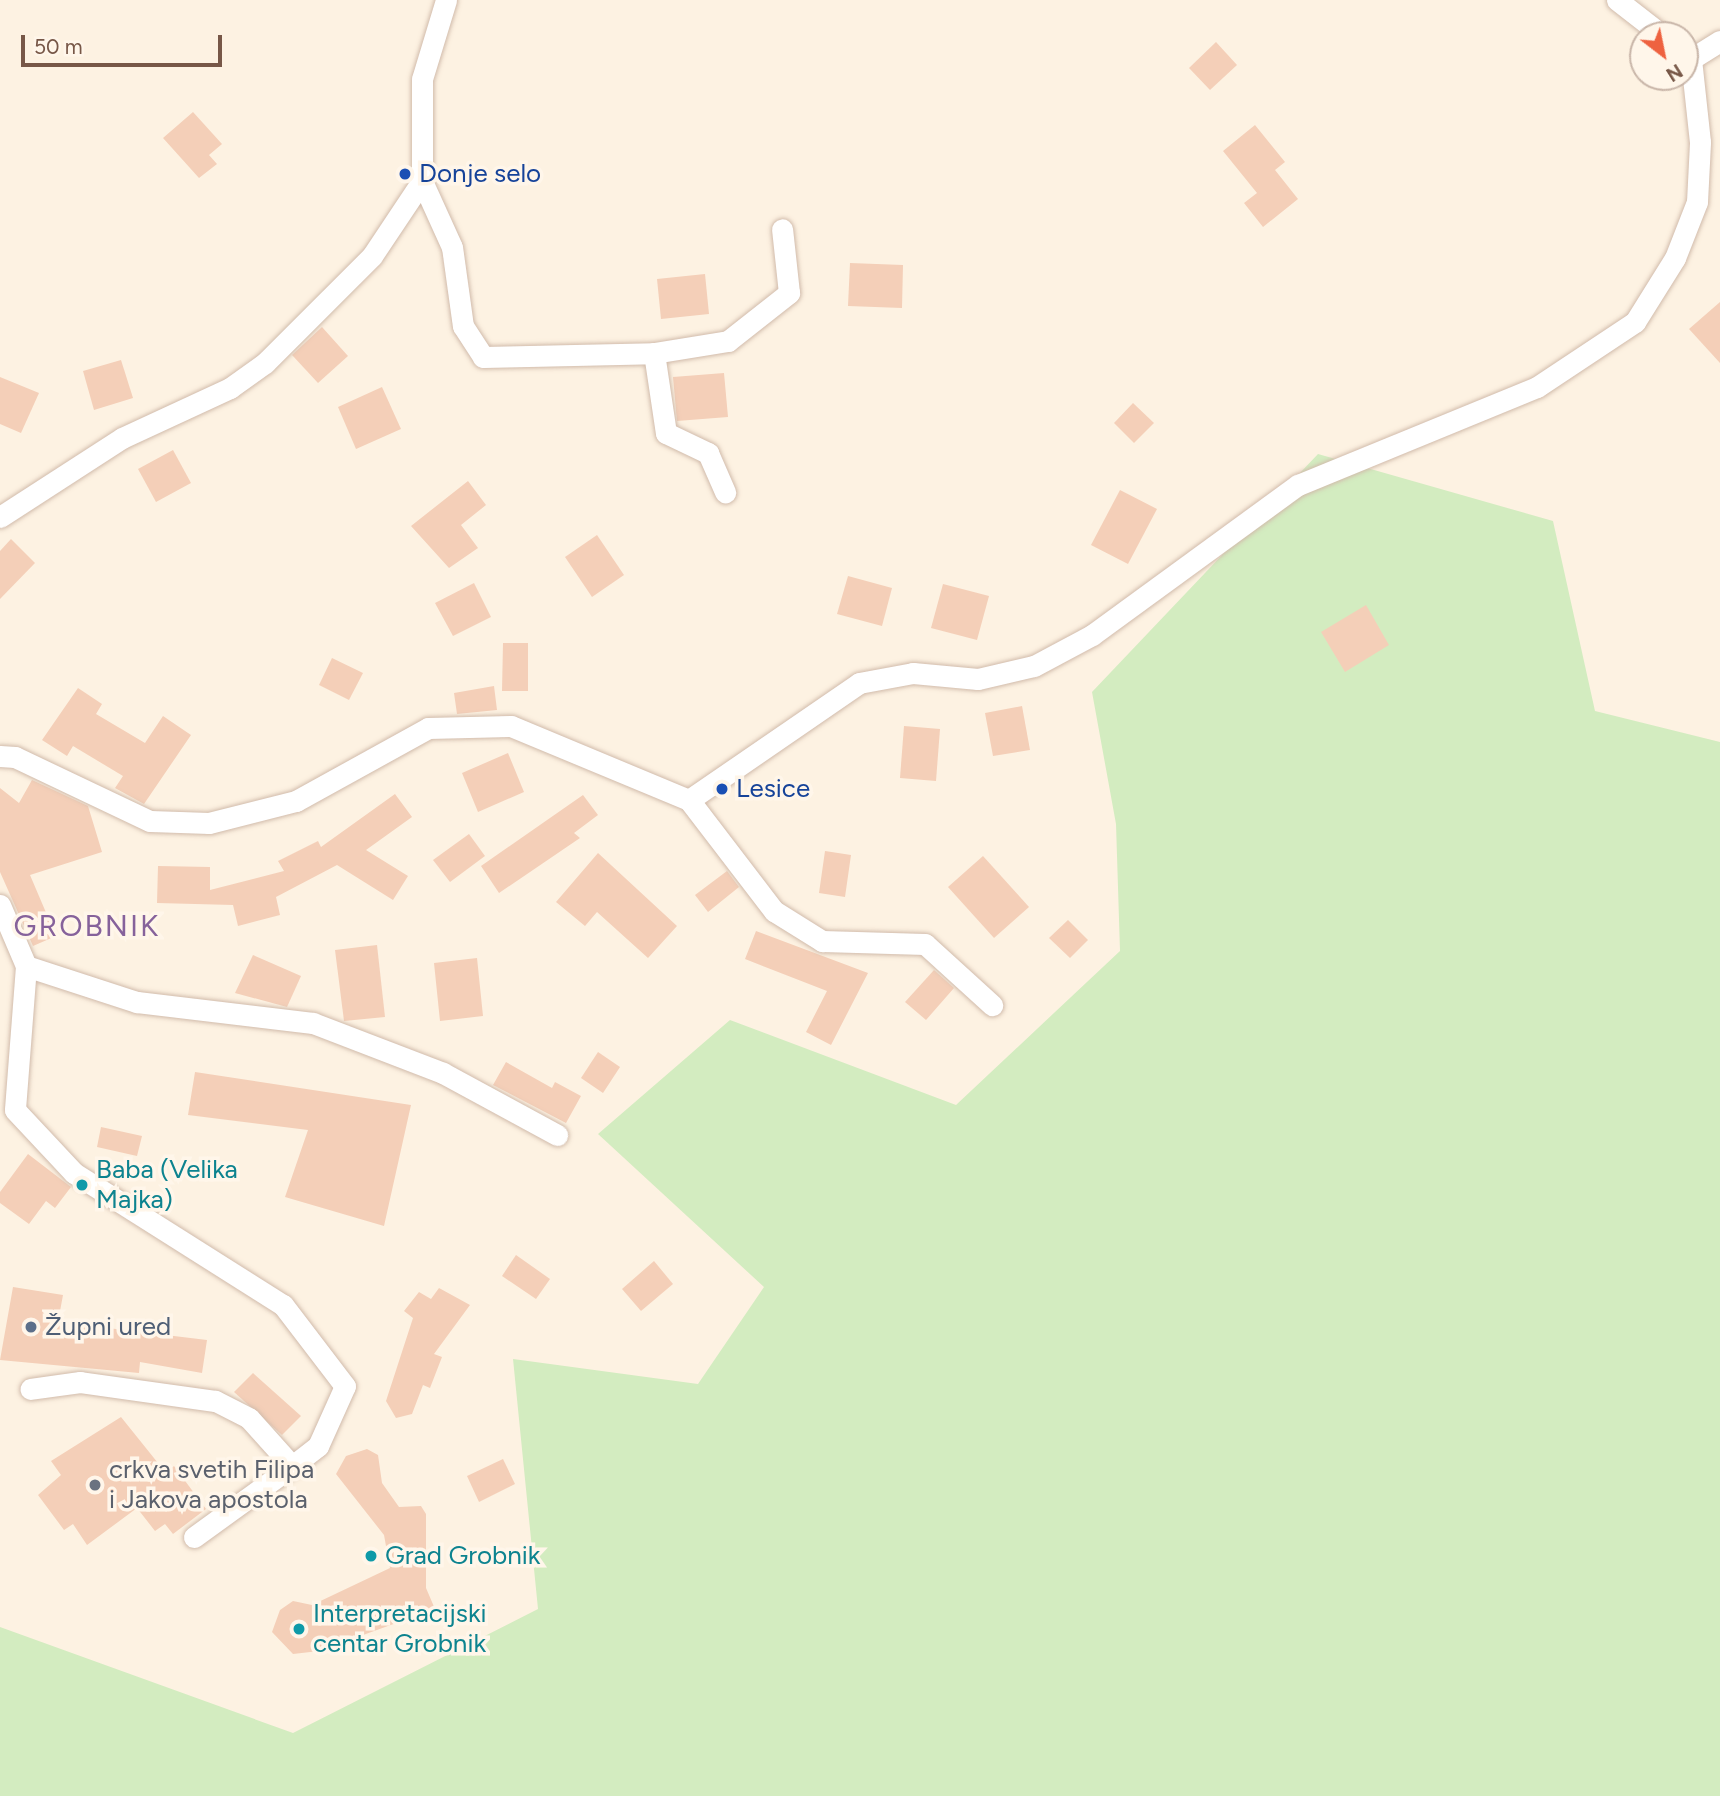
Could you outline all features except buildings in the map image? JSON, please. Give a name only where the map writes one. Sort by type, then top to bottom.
[{"type":"street","points":[[446,0],[422,79],[422,181],[452,247],[463,326],[483,357],[654,353],[728,341],[789,293],[782,229]]},
{"type":"street","points":[[1617,0],[1644,21]]},
{"type":"street","points":[[1699,52],[1720,41]]},
{"type":"street","points":[[689,800],[859,683],[914,673],[978,678],[1034,666],[1091,635],[1298,485],[1537,387],[1635,322],[1675,258],[1697,202],[1700,142],[1693,91]]},
{"type":"street","points":[[0,517],[122,438],[230,388],[265,363],[372,256],[422,181]]},
{"type":"street","points":[[654,353],[666,433],[708,453],[724,492]]},
{"type":"street","points":[[0,756],[15,757],[150,821],[209,823],[296,801],[428,728],[512,726],[689,800],[774,911],[822,941],[925,944],[992,1005]]},
{"type":"street","points":[[0,905],[26,966],[7,1111],[74,1173],[283,1305],[345,1385],[342,1399],[318,1446],[194,1537]]},
{"type":"street","points":[[26,966],[137,1002],[313,1023],[443,1073],[557,1135]]},
{"type":"street","points":[[30,1389],[80,1381],[215,1401],[249,1418],[292,1466]]},
{"type":"green space","points":[[1318,454],[1553,521],[1595,711],[1720,742],[1720,1796],[0,1796],[0,1627],[293,1733],[538,1609],[513,1359],[698,1384],[764,1287],[598,1134],[730,1020],[956,1105],[1120,951],[1116,824],[1092,692]]},
{"type":"place","name":"Donje selo","points":[[405,174]]},
{"type":"place","name":"Lesice","points":[[722,789]]},
{"type":"place","name":"Baba (Velika Majka)","points":[[82,1185]]},
{"type":"place","name":"Župni ured","points":[[31,1327]]},
{"type":"place","name":"crkva svetih Filipa i Jakova apostola","points":[[95,1485]]},
{"type":"place","name":"Grad Grobnik","points":[[371,1556]]},
{"type":"place","name":"Interpretacijski centar Grobnik","points":[[299,1629]]},
{"type":"district","name":"GROBNIK","points":[[87,926]]}]
